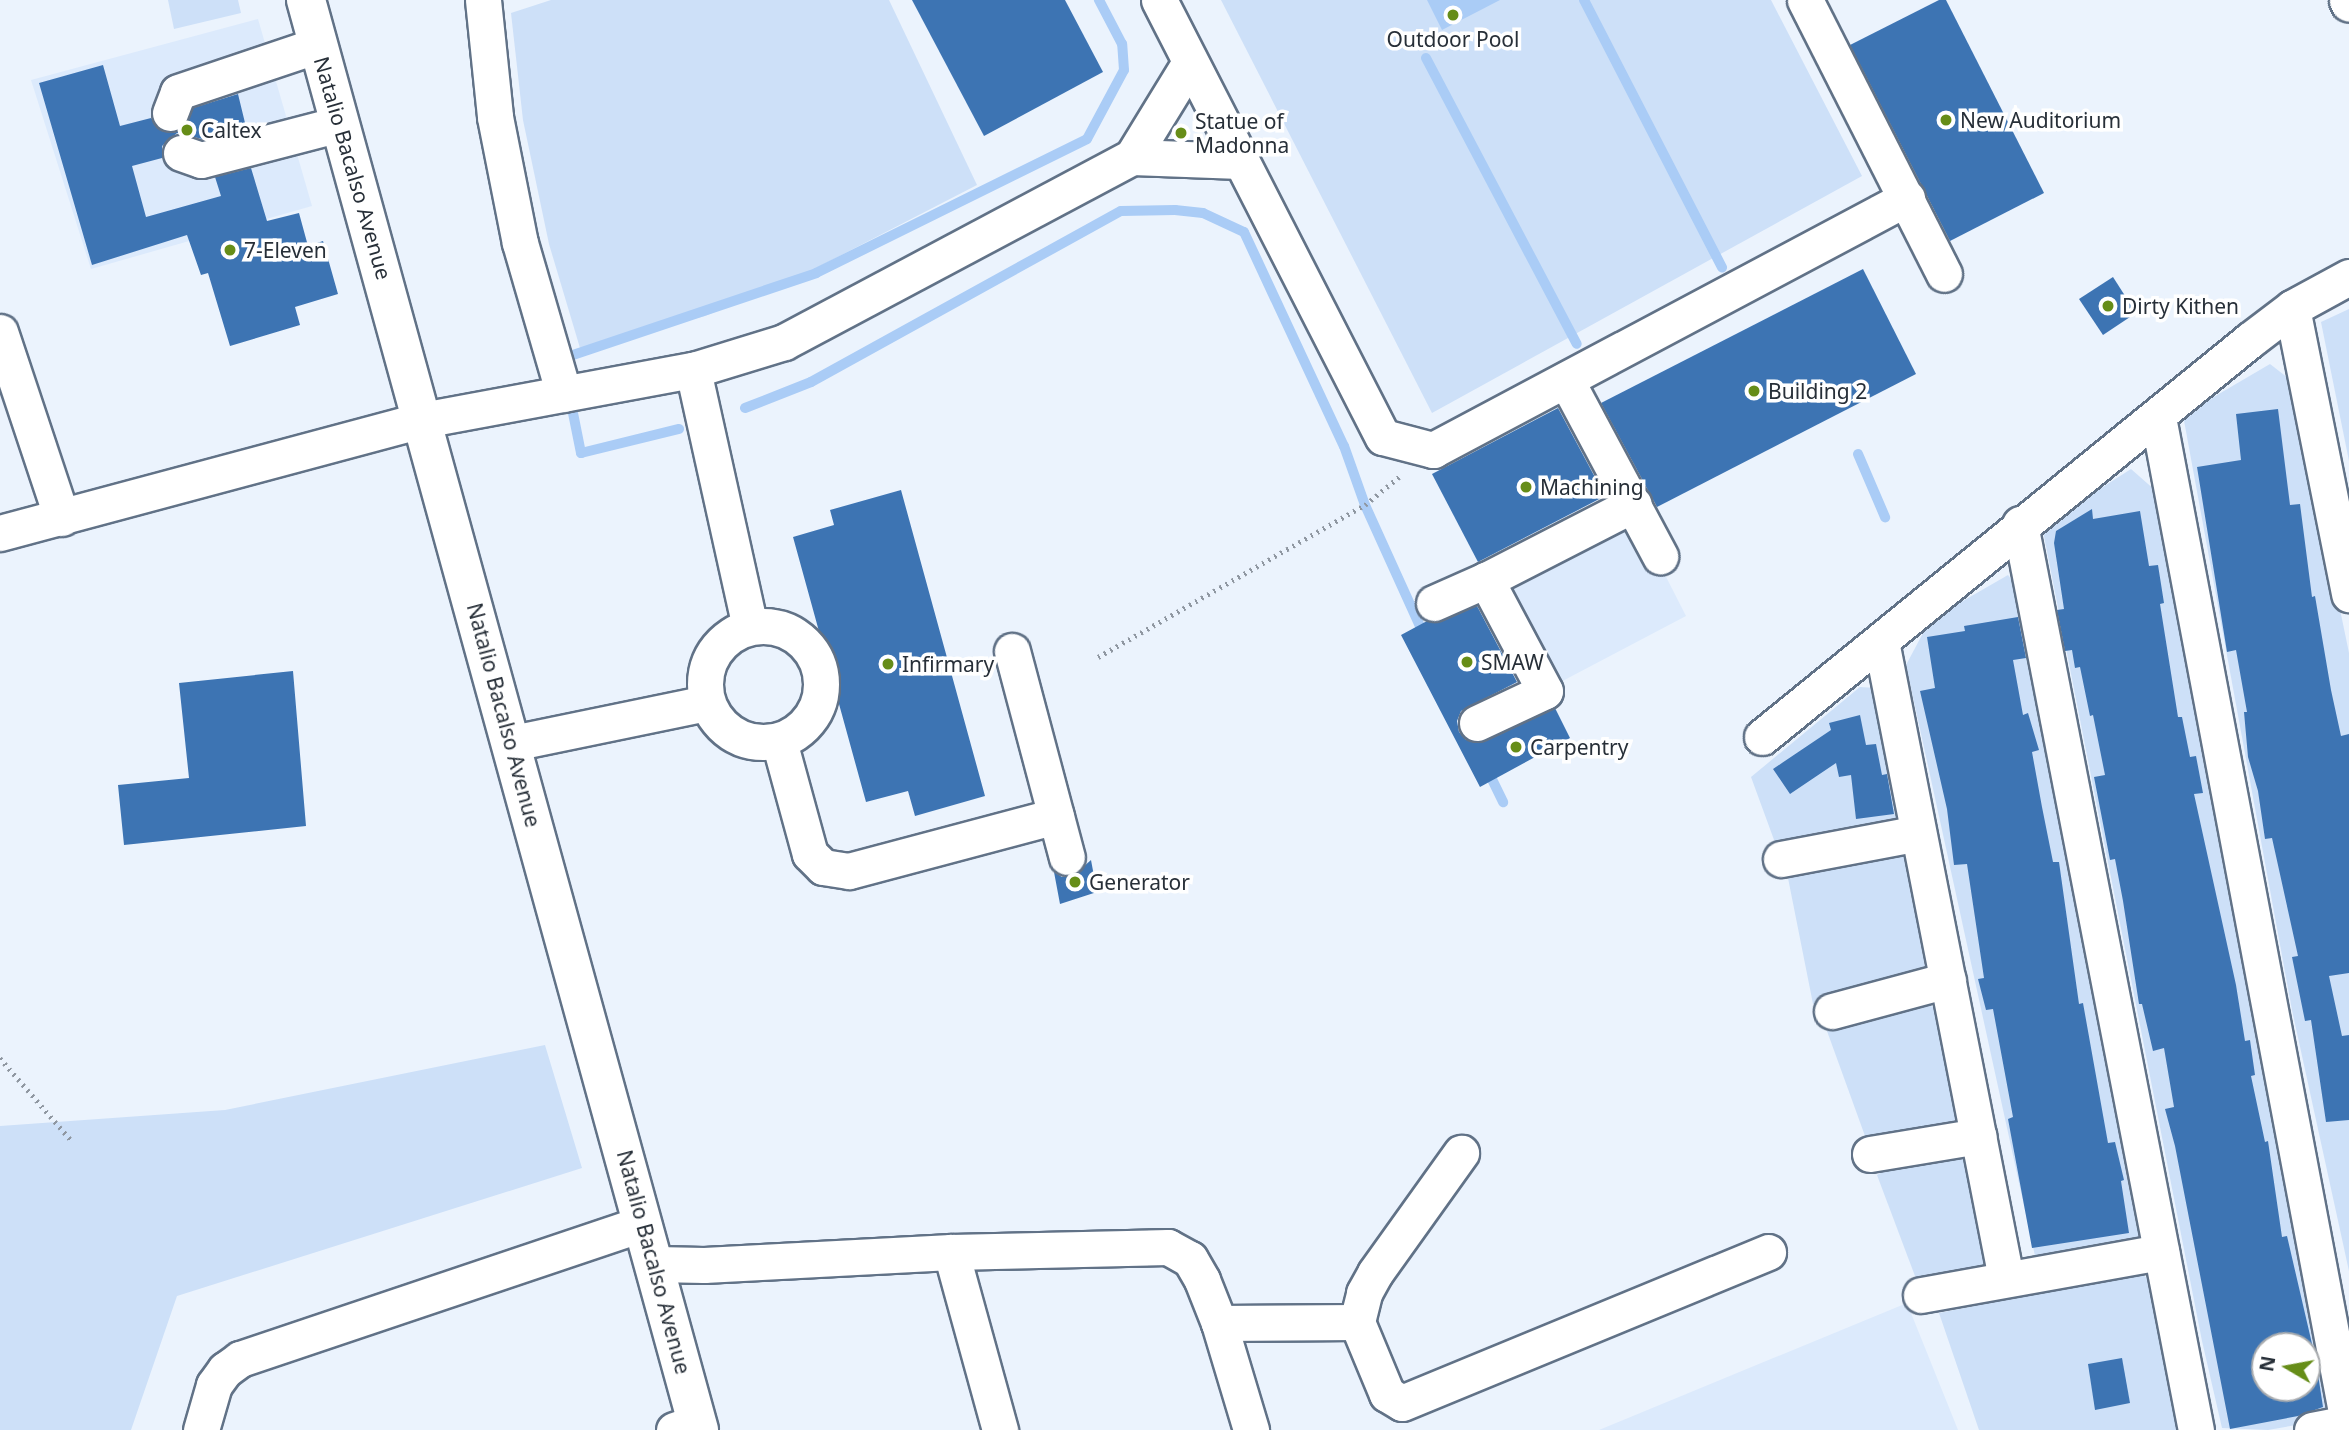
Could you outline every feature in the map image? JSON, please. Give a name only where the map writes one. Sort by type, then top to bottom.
[{"type":"highway","name":"Natalio Bacalso Avenue","points":[[306,0],[655,1264],[690,1427]]},
{"type":"street","points":[[483,0],[495,117],[520,243],[564,394]]},
{"type":"street","points":[[1159,0],[1189,64],[1383,437],[1433,450],[1907,198]]},
{"type":"street","points":[[1805,0],[1944,274]]},
{"type":"street","points":[[170,113],[178,92],[318,45]]},
{"type":"street","points":[[1132,157],[1189,64]]},
{"type":"street","points":[[181,153],[201,160],[339,124]]},
{"type":"street","points":[[0,533],[422,420],[693,370],[784,342],[1132,157],[1240,161]]},
{"type":"street","points":[[1762,737],[2020,524],[2292,308],[2349,277]]},
{"type":"street","points":[[2292,308],[2349,594]]},
{"type":"street","points":[[0,332],[62,517]]},
{"type":"street","points":[[693,370],[750,627]]},
{"type":"street","points":[[1566,380],[1660,556]]},
{"type":"street","points":[[2158,417],[2349,1423],[2312,1430]]},
{"type":"street","points":[[1434,603],[1486,580],[1634,504]]},
{"type":"street","points":[[2020,524],[2196,1430]]},
{"type":"street","points":[[1477,723],[1545,691],[1486,580]]},
{"type":"street","points":[[767,626],[785,630],[800,639],[812,653],[819,670],[819,696],[809,720],[796,733],[779,741],[757,743],[736,737],[718,722],[707,703],[705,679],[712,656],[728,638],[750,627],[767,626]]},
{"type":"street","points":[[1881,641],[2006,1278]]},
{"type":"street","points":[[1012,651],[1067,857]]},
{"type":"street","points":[[512,743],[707,703]]},
{"type":"street","points":[[779,741],[810,854],[823,867],[849,872],[1056,816]]},
{"type":"street","points":[[1781,859],[1918,832]]},
{"type":"street","points":[[1832,1011],[1948,980]]},
{"type":"street","points":[[1870,1154],[1979,1136]]},
{"type":"street","points":[[1461,1153],[1375,1273],[1364,1293],[1357,1322],[1387,1394],[1402,1403],[1768,1252]]},
{"type":"street","points":[[201,1430],[214,1385],[225,1370],[240,1359],[643,1223]]},
{"type":"street","points":[[655,1264],[704,1265],[951,1252],[1168,1247],[1190,1259],[1219,1323],[1251,1430]]},
{"type":"street","points":[[1921,1296],[2161,1251]]},
{"type":"street","points":[[951,1252],[1000,1430]]},
{"type":"street","points":[[1219,1323],[1357,1322]]},
{"type":"path","points":[[1098,657],[1365,505]]},
{"type":"path","points":[[0,1058],[71,1140]]},
{"type":"shaded area","points":[[168,0],[238,0],[241,13],[174,29]]},
{"type":"shaded area","points":[[551,0],[889,0],[977,185],[791,281],[705,316],[580,348],[549,244],[523,120],[511,13]]},
{"type":"shaded area","points":[[1221,0],[1771,0],[1862,176],[1432,413]]},
{"type":"shaded area","points":[[258,19],[312,206],[91,269],[31,80]]},
{"type":"shaded area","points":[[2349,309],[2349,461],[2321,322]]},
{"type":"shaded area","points":[[2270,364],[2293,382],[2349,653],[2349,1271],[2292,1010],[2183,415]]},
{"type":"shaded area","points":[[2131,469],[2156,491],[2318,1332],[2251,1332],[2251,1402],[2321,1402],[2321,1345],[2335,1418],[2268,1430],[2222,1428],[2202,1341],[2042,526]]},
{"type":"shaded area","points":[[1636,518],[1686,616],[1553,686],[1502,588]]},
{"type":"shaded area","points":[[2008,575],[2027,600],[2149,1239],[2035,1256],[1906,665],[1930,620]]},
{"type":"shaded area","points":[[1860,687],[1891,689],[1903,848],[1915,855],[1937,963],[1918,980],[1813,1004],[1788,878],[1751,777]]},
{"type":"shaded area","points":[[1919,1001],[1947,1013],[1959,1124],[1869,1147],[1827,1031]]},
{"type":"shaded area","points":[[545,1045],[582,1168],[177,1296],[131,1430],[0,1430],[0,1126],[225,1110]]},
{"type":"shaded area","points":[[1953,1156],[1976,1162],[1996,1242],[1981,1274],[1918,1284],[1877,1175],[1886,1170]]},
{"type":"shaded area","points":[[2140,1273],[2158,1286],[2177,1430],[1979,1430],[1939,1313]]},
{"type":"shaded area","points":[[1907,1303],[1958,1430],[1599,1430]]},
{"type":"water","name":"Outdoor Pool","points":[[1427,0],[1500,0],[1442,30]]},
{"type":"building","points":[[912,0],[1065,0],[1103,72],[984,136]]},
{"type":"building","name":"New Auditorium","points":[[1939,0],[1946,0],[2044,193],[1950,241],[1850,45]]},
{"type":"building","points":[[103,65],[120,126],[151,118],[162,131],[174,133],[183,128],[193,108],[238,94],[246,127],[202,139],[177,133],[162,146],[162,158],[132,166],[146,217],[221,196],[215,177],[251,168],[267,221],[299,213],[308,246],[323,241],[338,294],[295,307],[300,325],[230,346],[208,273],[201,275],[187,235],[92,265],[39,83]]},
{"type":"building","name":"Building 2","points":[[1863,269],[1916,374],[1657,507],[1601,403]]},
{"type":"building","name":"Dirty Kithen","points":[[2113,277],[2136,313],[2103,335],[2079,299]]},
{"type":"building","name":"Machining","points":[[1558,408],[1605,496],[1478,562],[1432,474]]},
{"type":"building","points":[[2278,409],[2290,505],[2300,504],[2312,597],[2315,596],[2331,690],[2341,736],[2349,734],[2349,973],[2329,976],[2342,1036],[2349,1035],[2349,1120],[2326,1122],[2311,1020],[2305,1021],[2292,957],[2298,956],[2272,838],[2265,839],[2258,791],[2248,757],[2244,712],[2247,712],[2236,650],[2227,652],[2197,467],[2241,460],[2236,414]]},
{"type":"building","name":"Infirmary","points":[[901,490],[985,796],[915,816],[908,791],[866,802],[793,537],[834,525],[830,510]]},
{"type":"building","points":[[2092,509],[2093,519],[2140,511],[2149,566],[2158,565],[2164,603],[2160,604],[2178,717],[2182,717],[2190,757],[2196,756],[2203,793],[2194,794],[2236,985],[2245,1041],[2250,1040],[2255,1075],[2251,1076],[2265,1142],[2268,1141],[2282,1237],[2287,1236],[2309,1332],[2251,1332],[2251,1402],[2321,1402],[2321,1394],[2323,1407],[2298,1416],[2230,1429],[2175,1146],[2165,1109],[2174,1107],[2164,1048],[2153,1051],[2142,1004],[2139,1004],[2115,859],[2110,860],[2094,777],[2105,775],[2093,715],[2090,716],[2080,667],[2075,668],[2072,650],[2065,651],[2057,610],[2064,609],[2054,543],[2056,531]]},
{"type":"building","name":"SMAW","points":[[1477,606],[1517,682],[1461,711],[1457,721],[1459,732],[1466,740],[1485,741],[1555,708],[1570,738],[1480,787],[1401,635],[1427,621],[1442,621]]},
{"type":"building","points":[[2018,617],[2026,658],[2013,660],[2023,715],[2028,713],[2039,750],[2032,752],[2042,807],[2053,862],[2059,862],[2079,1004],[2083,1003],[2108,1143],[2115,1142],[2124,1180],[2121,1181],[2129,1233],[2032,1248],[2008,1119],[2013,1117],[1993,1009],[1986,1010],[1978,979],[1984,978],[1967,864],[1954,865],[1947,809],[1920,691],[1935,688],[1927,637],[1965,631],[1964,626]]},
{"type":"building","points":[[293,671],[306,826],[124,845],[118,785],[189,778],[179,683]]},
{"type":"building","points":[[1860,715],[1866,745],[1876,744],[1882,775],[1887,774],[1894,814],[1856,819],[1851,775],[1839,777],[1836,763],[1790,794],[1773,769],[1831,730],[1829,723]]},
{"type":"building","name":"Generator","points":[[1091,860],[1097,892],[1060,904],[1054,872],[1062,877],[1073,876]]},
{"type":"building","points":[[2122,1358],[2130,1403],[2095,1410],[2088,1364]]},
{"type":"waterway","points":[[565,363],[564,358],[816,273],[1087,139],[1124,70],[1122,44],[1099,0]]},
{"type":"waterway","points":[[1584,0],[1722,267]]},
{"type":"waterway","points":[[1426,58],[1577,344]]},
{"type":"waterway","points":[[745,408],[811,382],[1121,211],[1175,210],[1203,213],[1244,232],[1344,446],[1365,505],[1424,635]]},
{"type":"waterway","points":[[572,408],[581,453],[679,429]]},
{"type":"waterway","points":[[1858,454],[1885,517]]},
{"type":"waterway","points":[[1487,769],[1503,802]]},
{"type":"place","name":"Outdoor Pool","points":[[1453,15]]},
{"type":"place","name":"New Auditorium","points":[[1946,120]]},
{"type":"place","name":"Caltex","points":[[187,130]]},
{"type":"place","name":"Statue of Madonna","points":[[1181,133]]},
{"type":"place","name":"7-Eleven","points":[[230,250]]},
{"type":"place","name":"Dirty Kithen","points":[[2108,306]]},
{"type":"place","name":"Building 2","points":[[1754,391]]},
{"type":"place","name":"Machining","points":[[1526,487]]},
{"type":"place","name":"SMAW","points":[[1467,662]]},
{"type":"place","name":"Infirmary","points":[[888,664]]},
{"type":"place","name":"Carpentry","points":[[1516,747]]},
{"type":"place","name":"Generator","points":[[1075,882]]}]
